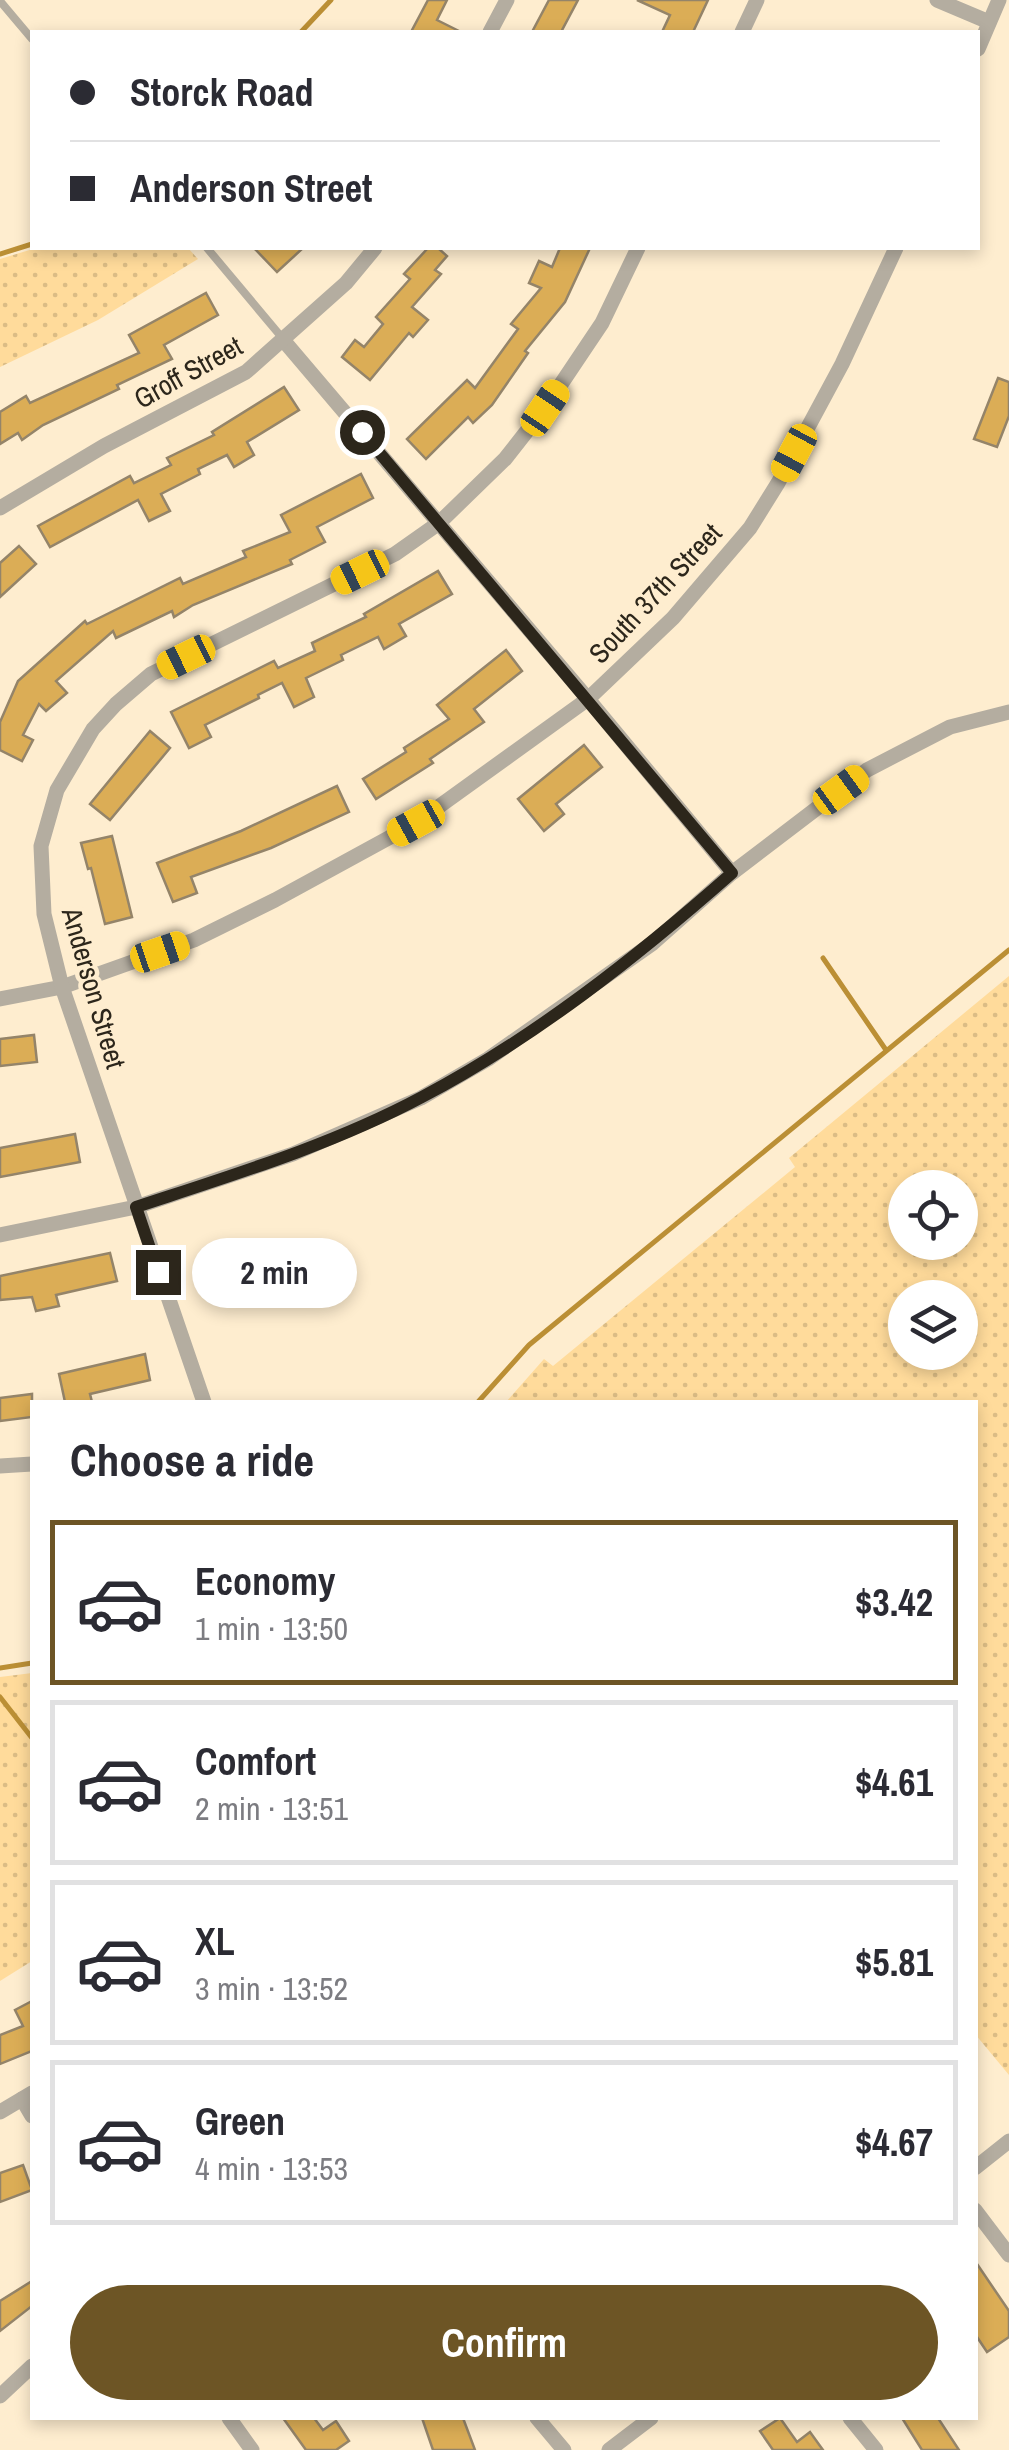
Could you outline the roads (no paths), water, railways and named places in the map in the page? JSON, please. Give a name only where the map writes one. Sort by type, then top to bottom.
[{"type":"street","points":[[491,30],[506,0]]},
{"type":"street","points":[[743,30],[757,0]]},
{"type":"street","points":[[937,0],[988,22]]},
{"type":"street","points":[[980,44],[998,0]]},
{"type":"street","name":"Groff Street","points":[[0,508],[104,446],[246,372],[346,283],[374,250]]},
{"type":"street","name":"Anderson Street","points":[[203,1400],[62,986],[44,914],[41,846],[57,790],[93,729],[151,674],[395,554],[439,523],[504,459],[545,408],[602,323],[637,250]]},
{"type":"street","name":"South 37th Street","points":[[0,999],[62,986],[194,940],[275,900],[416,823],[588,699],[673,618],[750,528],[842,364],[895,250]]},
{"type":"street","points":[[284,341],[732,873]]},
{"type":"street","points":[[0,1235],[136,1207],[293,1154],[421,1098],[488,1059],[653,944],[732,873],[867,770],[950,727],[1009,712]]},
{"type":"street","points":[[0,1466],[30,1464]]},
{"type":"street","points":[[0,2112],[27,2096]]},
{"type":"street","points":[[978,2166],[1009,2141]]},
{"type":"street","points":[[978,2214],[1009,2255]]},
{"type":"street","points":[[0,2396],[30,2368]]},
{"type":"street","points":[[230,2420],[252,2450]]},
{"type":"street","points":[[539,2420],[564,2450]]},
{"type":"street","points":[[609,2450],[649,2420]]},
{"type":"street","points":[[852,2420],[876,2450]]},
{"type":"lane","points":[[0,0],[30,37]]},
{"type":"lane","points":[[209,250],[284,341]]},
{"type":"waterway","points":[[303,30],[331,0]]},
{"type":"waterway","points":[[0,254],[30,245]]},
{"type":"waterway","points":[[480,1400],[529,1345],[1009,950]]},
{"type":"waterway","points":[[823,958],[886,1050]]},
{"type":"waterway","points":[[0,1668],[30,1663]]},
{"type":"waterway","points":[[0,1697],[30,1735]]}]
